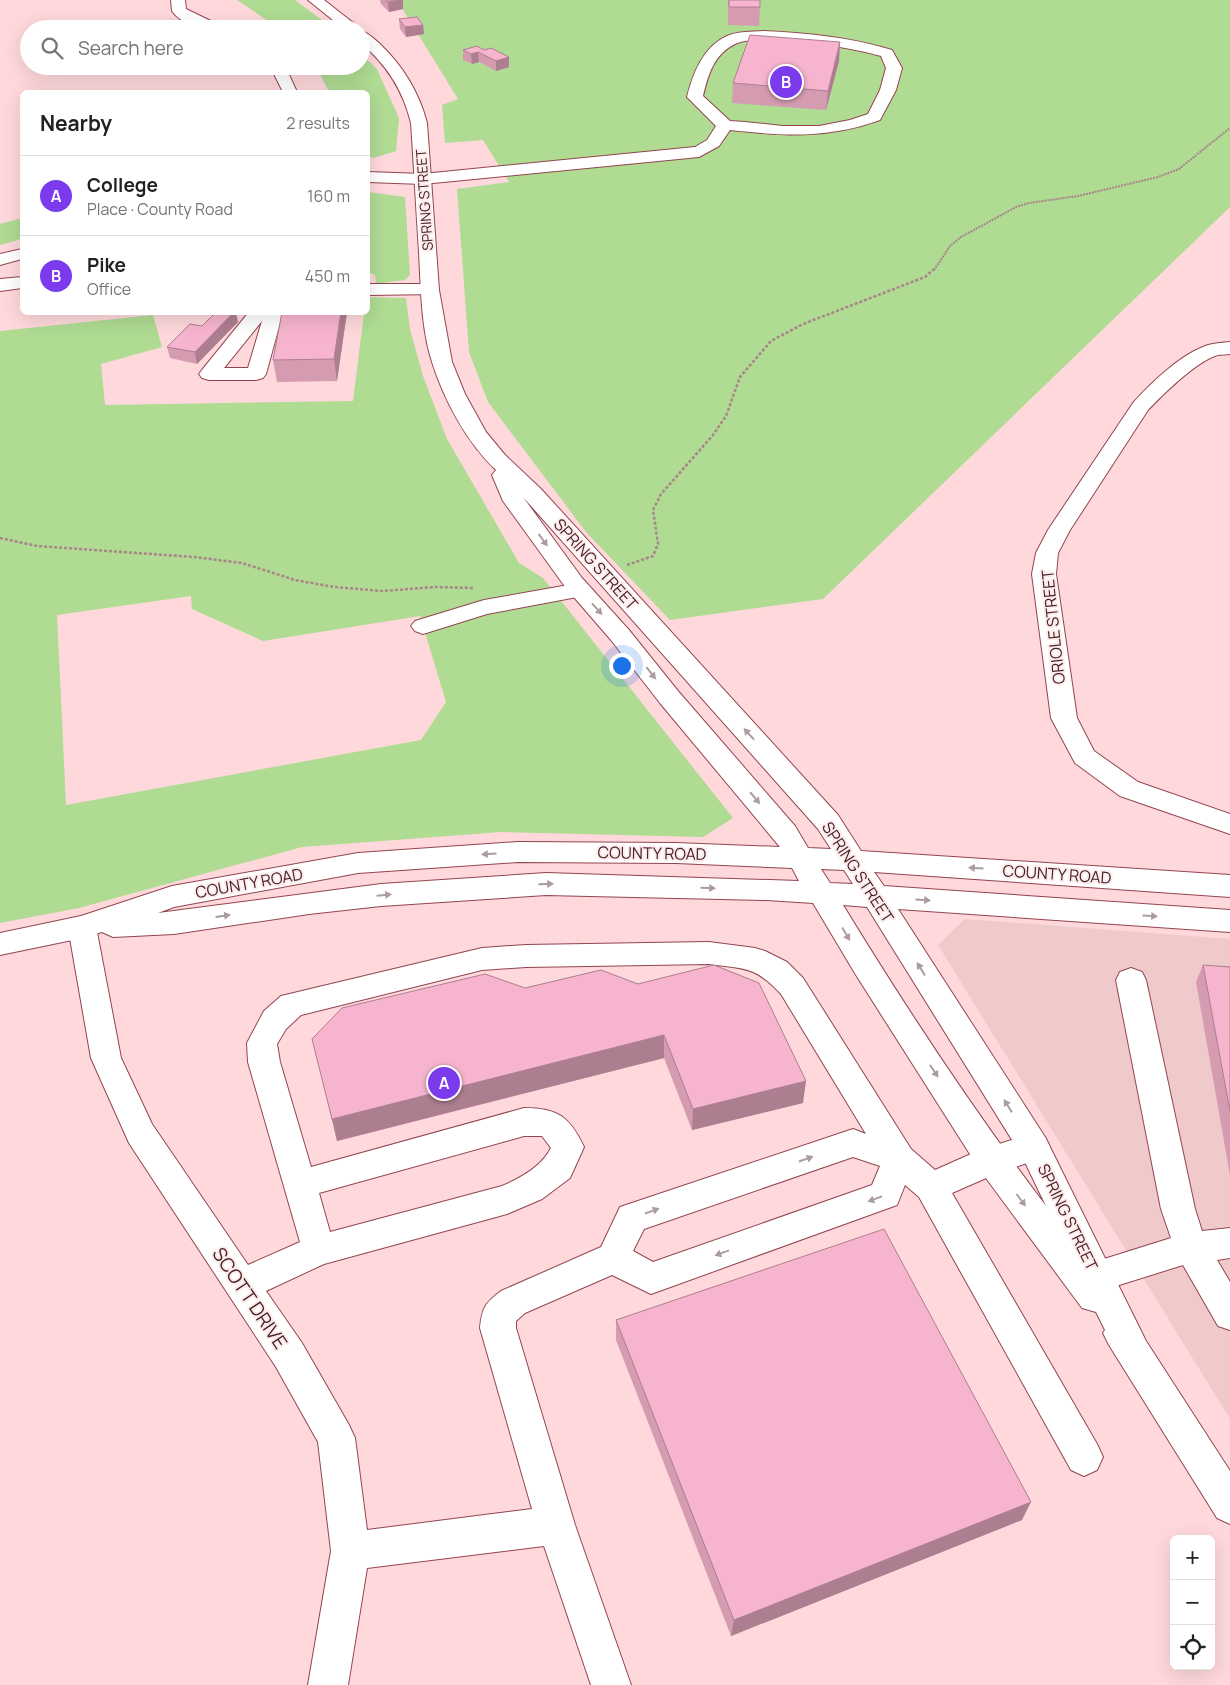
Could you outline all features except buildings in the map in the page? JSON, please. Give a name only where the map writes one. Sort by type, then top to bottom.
[{"type":"main road","points":[[178,0],[179,11],[195,20]]},
{"type":"main road","points":[[315,0],[342,20]]},
{"type":"main road","points":[[763,35],[817,38],[856,44],[887,53],[894,68],[888,90],[874,117],[851,126],[817,132],[725,125],[695,97],[700,75],[712,54],[732,39],[763,35]]},
{"type":"main road","name":"SPRING STREET","points":[[370,43],[389,61],[416,108],[434,330],[442,362],[455,394],[477,434],[497,460],[533,494],[828,822],[1034,1147],[1131,1347]]},
{"type":"main road","points":[[282,75],[289,90]]},
{"type":"main road","points":[[370,177],[423,179],[698,152],[714,143],[725,125]]},
{"type":"main road","points":[[0,260],[20,255]]},
{"type":"main road","points":[[0,285],[20,283]]},
{"type":"main road","points":[[370,290],[430,290]]},
{"type":"main road","points":[[257,315],[209,374],[256,374],[273,315]]},
{"type":"main road","name":"ORIOLE STREET","points":[[1230,348],[1209,351],[1190,362],[1154,392],[1140,407],[1059,530],[1047,553],[1044,574],[1064,718],[1084,757],[1129,789],[1230,824]]},
{"type":"main road","name":"SPRING STREET","points":[[497,460],[514,501],[580,590],[620,635],[785,833],[866,967],[992,1160],[1131,1347],[1230,1505]]},
{"type":"main road","points":[[423,626],[484,607],[580,590]]},
{"type":"main road","name":"COUNTY ROAD","points":[[0,944],[82,927],[172,897],[358,863],[518,852],[676,853],[800,858],[1230,886]]},
{"type":"main road","name":"COUNTY ROAD","points":[[82,927],[174,923],[309,903],[381,895],[546,884],[767,889],[1230,921]]},
{"type":"main road","name":"SCOTT DRIVE","points":[[82,927],[106,1058],[140,1133],[289,1355],[336,1438],[350,1551],[328,1685]]},
{"type":"main road","points":[[319,1250],[264,1062],[262,1043],[275,1020],[292,1005],[482,960],[526,956],[709,954],[755,959],[777,970],[792,986],[898,1159],[930,1187],[1084,1457]]},
{"type":"main road","points":[[1131,980],[1178,1209],[1191,1247],[1230,1314]]},
{"type":"main road","points":[[242,1285],[319,1250],[507,1199],[530,1189],[558,1168],[568,1147],[558,1128],[543,1121],[524,1122],[300,1184]]},
{"type":"main road","points":[[611,1685],[556,1526],[498,1328],[499,1313],[513,1302],[613,1258],[632,1218],[853,1143],[898,1159]]},
{"type":"main road","points":[[930,1187],[992,1160],[1034,1147]]},
{"type":"main road","points":[[613,1258],[652,1278],[884,1195],[898,1159]]},
{"type":"main road","points":[[1097,1276],[1191,1247],[1230,1243]]},
{"type":"main road","points":[[350,1551],[556,1526]]},
{"type":"path","points":[[604,573],[653,556],[658,544],[653,510],[661,494],[713,436],[726,416],[740,377],[770,342],[803,324],[925,277],[933,271],[950,246],[961,237],[1016,207],[1029,203],[1078,196],[1158,177],[1179,169],[1230,128]]},
{"type":"path","points":[[0,538],[37,546],[194,557],[242,563],[295,580],[334,587],[382,591],[435,588],[481,589]]},
{"type":"shaded area","points":[[965,919],[1230,939],[1230,1419],[938,945]]},
{"type":"green space","points":[[237,0],[295,0],[322,20],[267,20]]},
{"type":"green space","points":[[397,0],[1230,0],[1230,207],[823,599],[670,620],[586,532],[488,402],[469,352],[457,189],[509,182],[483,140],[445,143],[442,105],[458,99]]},
{"type":"green space","points":[[370,62],[377,69],[399,118],[396,151],[373,158],[370,157],[370,90],[328,90],[320,75],[370,75]]},
{"type":"green space","points":[[370,192],[405,197],[410,275],[405,280],[376,284],[375,275],[370,273]]},
{"type":"green space","points":[[20,219],[20,240],[0,245],[0,224]]},
{"type":"green space","points":[[370,297],[406,298],[410,329],[423,376],[447,439],[519,563],[543,578],[733,818],[703,837],[501,832],[302,847],[79,908],[0,923],[0,331],[153,315],[162,347],[101,364],[105,405],[353,401],[364,315],[370,315]],"holes":[[[191,596],[192,609],[263,641],[420,616],[446,702],[421,740],[66,805],[57,615]]]},
{"type":"place","name":"Pike","points":[[786,82]]},
{"type":"place","name":"College","points":[[444,1083]]}]
